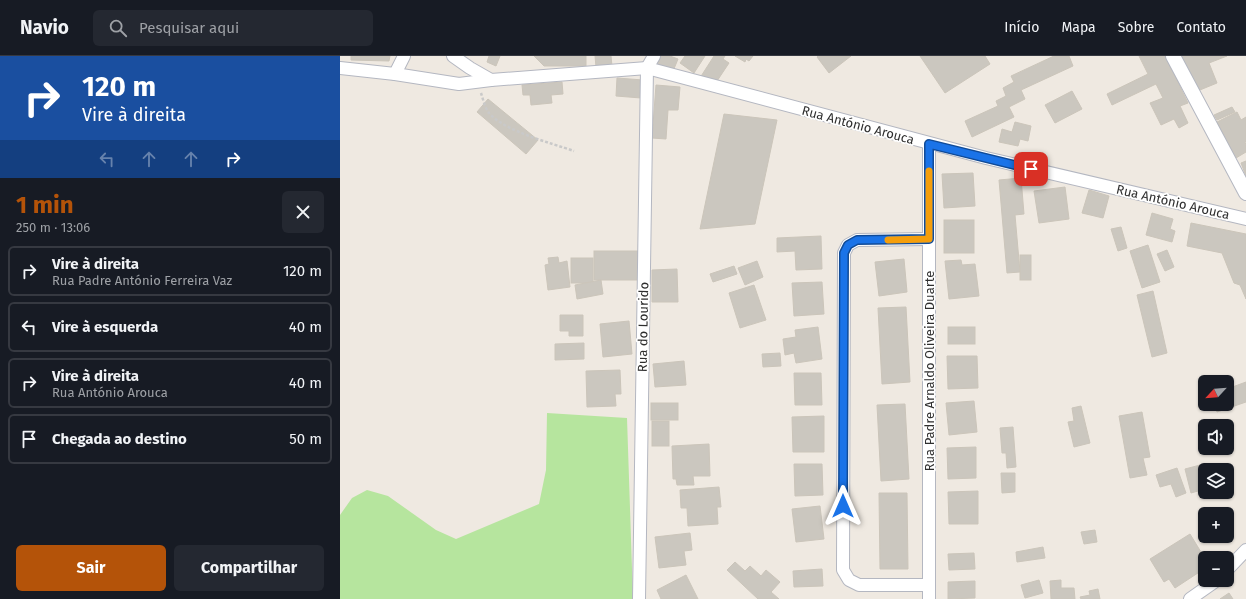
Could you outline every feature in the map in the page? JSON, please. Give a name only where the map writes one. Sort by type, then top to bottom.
[{"type":"street","points":[[395,74],[404,56]]},
{"type":"street","points":[[453,56],[491,80]]},
{"type":"street","name":"Rua do Lourido","points":[[639,599],[647,68],[654,56]]},
{"type":"street","points":[[1173,56],[1246,193]]},
{"type":"street","name":"Rua António Arouca","points":[[340,68],[395,74],[459,84],[491,80],[647,68],[929,144],[1246,219]]},
{"type":"street","name":"Rua Padre Arnaldo Oliveira Duarte","points":[[929,144],[929,599]]},
{"type":"street","points":[[929,239],[857,240],[848,245],[844,253],[843,570],[849,580],[859,585],[929,585]]},
{"type":"street","points":[[1234,563],[1246,550]]},
{"type":"street","points":[[1190,599],[1208,587]]},
{"type":"path","points":[[476,82],[489,112],[504,125],[574,151]]},
{"type":"green space","points":[[547,413],[627,418],[633,599],[340,599],[340,515],[352,498],[367,490],[388,496],[436,530],[456,539],[539,504],[546,470]]},
{"type":"building","points":[[351,56],[390,56],[389,61],[351,60]]},
{"type":"building","points":[[489,56],[500,56],[496,66],[487,62]]},
{"type":"building","points":[[534,56],[586,56],[586,66],[544,66]]},
{"type":"building","points":[[595,56],[611,56],[612,66],[596,67]]},
{"type":"building","points":[[661,56],[670,56],[678,59],[671,76],[655,70]]},
{"type":"building","points":[[685,56],[705,56],[694,73],[680,63]]},
{"type":"building","points":[[714,56],[725,56],[723,59],[729,63],[711,90],[698,81]]},
{"type":"building","points":[[735,56],[753,56],[749,61],[746,59],[745,62]]},
{"type":"building","points":[[851,56],[829,73],[817,57]]},
{"type":"building","points":[[920,56],[985,56],[990,64],[945,93]]},
{"type":"building","points":[[1054,56],[1069,56],[1073,66],[1021,90],[1025,99],[1009,107],[1014,117],[972,137],[965,121],[998,106],[996,101],[1006,96],[1003,88],[1014,82],[1011,76]]},
{"type":"building","points":[[1139,56],[1165,56],[1188,103],[1180,106],[1188,123],[1179,128],[1174,119],[1161,125],[1150,103],[1163,98],[1156,84],[1112,105],[1107,94],[1148,74]]},
{"type":"building","points":[[1180,56],[1227,56],[1209,63],[1217,83],[1195,92]]},
{"type":"building","points":[[617,78],[643,80],[641,98],[616,96]]},
{"type":"building","points":[[562,82],[563,94],[551,95],[552,103],[531,105],[530,95],[523,95],[522,85]]},
{"type":"building","points":[[656,85],[680,87],[678,110],[668,110],[666,139],[652,138]]},
{"type":"building","points":[[1072,91],[1082,109],[1055,123],[1045,105]]},
{"type":"building","points":[[488,99],[538,140],[526,154],[477,112]]},
{"type":"building","points":[[1232,107],[1235,112],[1217,120],[1214,115]]},
{"type":"building","points":[[1237,112],[1241,120],[1246,117],[1246,152],[1236,158],[1217,122]]},
{"type":"building","points":[[724,114],[777,120],[755,224],[700,229]]},
{"type":"building","points":[[1015,122],[1031,126],[1028,141],[1020,139],[1018,146],[999,142],[1002,129],[1012,132]]},
{"type":"building","points":[[1246,161],[1246,176],[1241,163]]},
{"type":"building","points":[[973,173],[975,206],[944,208],[942,174]]},
{"type":"building","points":[[1021,178],[1024,214],[1015,215],[1020,272],[1007,273],[999,180]]},
{"type":"building","points":[[1065,187],[1069,219],[1039,223],[1034,191]]},
{"type":"building","points":[[1089,190],[1109,196],[1103,218],[1082,213]]},
{"type":"building","points":[[1152,213],[1173,219],[1170,229],[1175,231],[1172,242],[1146,235]]},
{"type":"building","points":[[944,220],[974,220],[974,253],[944,253]]},
{"type":"building","points":[[1191,223],[1246,234],[1246,299],[1240,285],[1234,283],[1222,253],[1187,246]]},
{"type":"building","points":[[1121,227],[1127,248],[1118,251],[1111,229]]},
{"type":"building","points":[[821,236],[822,269],[796,270],[795,251],[777,252],[777,238]]},
{"type":"building","points":[[1148,245],[1160,282],[1142,288],[1130,251]]},
{"type":"building","points":[[1167,250],[1174,267],[1165,271],[1157,254]]},
{"type":"building","points":[[594,251],[639,251],[639,280],[594,280]]},
{"type":"building","points":[[1020,255],[1031,255],[1031,280],[1020,280]]},
{"type":"building","points":[[558,257],[559,263],[567,261],[570,287],[548,290],[545,265],[549,264],[548,258]]},
{"type":"building","points":[[571,258],[593,258],[593,283],[571,283]]},
{"type":"building","points":[[904,259],[907,292],[879,296],[875,262]]},
{"type":"building","points":[[961,260],[962,265],[975,264],[979,296],[949,299],[945,261]]},
{"type":"building","points":[[757,261],[763,277],[745,285],[738,268]]},
{"type":"building","points":[[734,266],[737,274],[713,282],[710,274]]},
{"type":"building","points":[[677,269],[678,302],[652,302],[652,270]]},
{"type":"building","points":[[601,280],[603,294],[577,299],[575,285]]},
{"type":"building","points":[[822,282],[824,314],[794,316],[792,283]]},
{"type":"building","points":[[754,285],[766,320],[740,328],[729,293]]},
{"type":"building","points":[[1153,291],[1167,353],[1152,357],[1137,295]]},
{"type":"building","points":[[906,307],[910,382],[882,384],[878,308]]},
{"type":"building","points":[[560,315],[583,315],[583,336],[569,336],[569,331],[560,331]]},
{"type":"building","points":[[629,321],[632,354],[603,357],[600,324]]},
{"type":"building","points":[[818,327],[822,359],[796,363],[794,353],[785,355],[783,339],[796,337],[795,330]]},
{"type":"building","points":[[948,327],[975,327],[975,344],[948,344]]},
{"type":"building","points":[[584,343],[584,359],[555,360],[555,344]]},
{"type":"building","points":[[780,353],[781,366],[763,367],[762,354]]},
{"type":"building","points":[[947,356],[977,356],[978,388],[948,389]]},
{"type":"building","points":[[684,361],[686,385],[655,387],[653,364]]},
{"type":"building","points":[[620,370],[621,394],[615,394],[616,406],[587,407],[586,371]]},
{"type":"building","points":[[794,373],[821,373],[822,405],[795,405]]},
{"type":"building","points":[[1246,382],[1246,402],[1234,406],[1234,386]]},
{"type":"building","points":[[974,401],[977,432],[949,435],[946,403]]},
{"type":"building","points":[[651,403],[678,403],[678,420],[651,420]]},
{"type":"building","points":[[905,404],[909,479],[881,481],[877,405]]},
{"type":"building","points":[[1081,406],[1090,443],[1074,447],[1068,422],[1074,421],[1072,408]]},
{"type":"building","points":[[1142,412],[1150,457],[1143,458],[1147,475],[1130,478],[1119,416]]},
{"type":"building","points":[[824,416],[824,452],[793,452],[792,417]]},
{"type":"building","points":[[652,421],[669,421],[669,446],[652,446]]},
{"type":"building","points":[[1013,427],[1016,467],[1007,468],[1006,453],[1002,453],[1000,428]]},
{"type":"building","points":[[709,444],[710,476],[693,476],[694,485],[677,485],[676,479],[673,479],[672,446]]},
{"type":"building","points":[[976,447],[976,478],[948,479],[947,448]]},
{"type":"building","points":[[794,464],[822,464],[823,495],[795,496]]},
{"type":"building","points":[[1198,466],[1198,491],[1191,493],[1185,469]]},
{"type":"building","points":[[1177,468],[1186,493],[1176,497],[1171,484],[1160,487],[1156,475]]},
{"type":"building","points":[[1001,473],[1015,473],[1015,492],[1002,493]]},
{"type":"building","points":[[719,487],[721,507],[717,507],[718,524],[688,526],[687,508],[681,508],[680,490]]},
{"type":"building","points":[[978,491],[978,524],[949,524],[948,492]]},
{"type":"building","points":[[879,493],[907,493],[908,569],[880,569]]},
{"type":"building","points":[[820,506],[824,539],[796,542],[792,509]]},
{"type":"building","points":[[1095,530],[1097,542],[1084,544],[1081,532]]},
{"type":"building","points":[[690,533],[692,550],[684,551],[686,565],[659,568],[655,537]]},
{"type":"building","points":[[1190,534],[1200,551],[1198,551],[1198,573],[1175,588],[1169,579],[1164,582],[1150,559]]},
{"type":"building","points":[[1043,547],[1045,558],[1017,562],[1016,552]]},
{"type":"building","points":[[974,553],[975,569],[949,570],[948,554]]},
{"type":"building","points":[[735,562],[745,571],[750,566],[761,576],[766,570],[780,582],[771,592],[779,599],[758,599],[727,570]]},
{"type":"building","points":[[822,569],[823,586],[794,587],[793,571]]},
{"type":"building","points":[[686,575],[698,599],[661,599],[657,590]]},
{"type":"building","points":[[1039,580],[1043,593],[1025,598],[1021,585]]},
{"type":"building","points":[[1061,580],[1061,588],[1074,588],[1075,599],[1051,599],[1050,581]]},
{"type":"building","points":[[975,581],[975,598],[948,599],[948,582]]},
{"type":"building","points":[[1098,589],[1100,599],[1081,599],[1080,597],[1090,595],[1089,591]]},
{"type":"building","points":[[1229,593],[1233,599],[1220,599]]},
{"type":"slow traffic","points":[[888,240],[929,239],[929,171]]},
{"type":"route","points":[[843,506],[844,253],[848,245],[857,240],[929,239],[929,144],[1031,169]]}]
